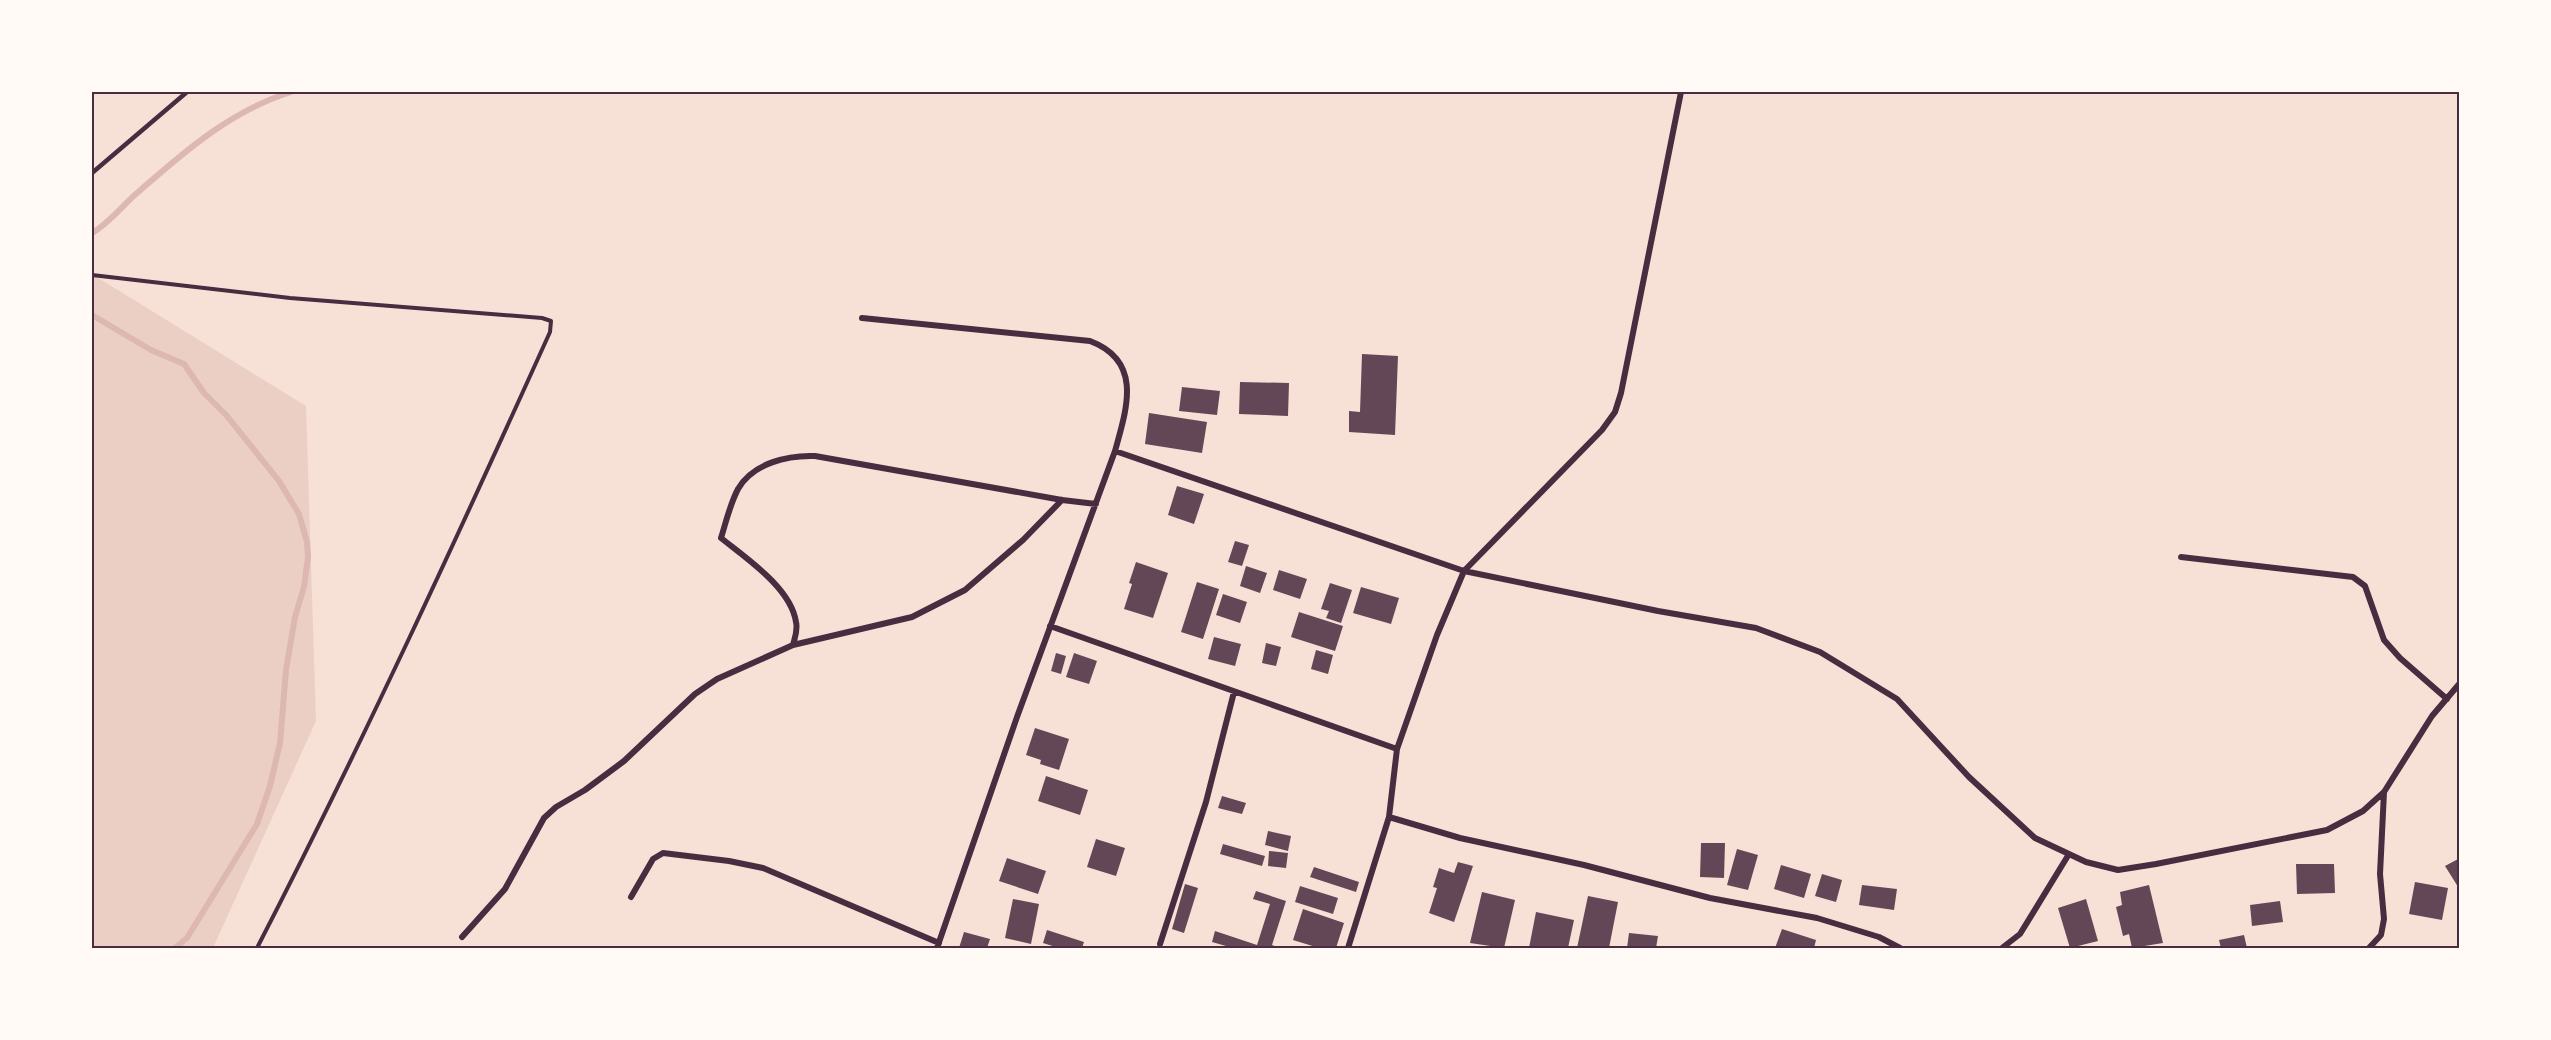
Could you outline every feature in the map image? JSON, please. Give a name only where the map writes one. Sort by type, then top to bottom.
[{"type":"street","points":[[1348,948],[1389,817],[1397,749],[1437,635],[1464,571],[1602,430],[1615,412],[1621,393],[1682,92]]},
{"type":"street","points":[[631,897],[653,859],[663,853],[729,861],[763,868],[938,946],[1050,626],[1115,451],[1125,415],[1126,374],[1114,353],[1090,341],[862,318]]},
{"type":"street","points":[[1115,451],[1464,571],[1658,611],[1756,628],[1820,652],[1897,699],[1969,777],[2035,838],[2086,862],[2118,870],[2327,830],[2363,811],[2384,792],[2432,716],[2460,683]]},
{"type":"street","points":[[793,645],[797,623],[787,599],[766,575],[721,537],[738,489],[747,477],[761,468],[797,455],[816,456],[1062,501],[1096,504]]},
{"type":"street","points":[[462,937],[505,889],[544,818],[556,807],[585,790],[624,761],[695,694],[717,679],[793,645],[912,617],[966,590],[1023,540],[1062,501]]},
{"type":"street","points":[[2181,557],[2353,577],[2359,580],[2365,586],[2384,640],[2400,658],[2447,699]]},
{"type":"street","points":[[1050,626],[1397,749]]},
{"type":"street","points":[[1160,944],[1206,802],[1234,692]]},
{"type":"street","points":[[2369,948],[2381,935],[2384,919],[2380,874],[2384,792]]},
{"type":"street","points":[[1389,817],[1460,838],[1710,898],[1817,918],[1879,937],[1900,948]]},
{"type":"street","points":[[2002,948],[2020,934],[2069,854]]},
{"type":"lane","points":[[92,173],[187,92]]},
{"type":"path","points":[[92,275],[290,298],[542,318],[551,321],[550,332],[429,598],[317,831],[257,948]]},
{"type":"shaded area","points":[[92,274],[306,406],[316,721],[213,948],[92,948]]},
{"type":"building","points":[[1362,354],[1398,356],[1395,435],[1349,432],[1349,411],[1360,412]]},
{"type":"building","points":[[1240,382],[1289,383],[1288,416],[1239,414]]},
{"type":"building","points":[[1182,387],[1220,391],[1217,415],[1179,411]]},
{"type":"building","points":[[1149,413],[1207,422],[1202,453],[1145,444]]},
{"type":"building","points":[[1177,486],[1204,494],[1194,524],[1168,515]]},
{"type":"building","points":[[1235,541],[1249,545],[1242,566],[1228,562]]},
{"type":"building","points":[[1136,562],[1168,573],[1153,618],[1124,609]]},
{"type":"building","points":[[1246,566],[1267,573],[1260,593],[1240,586]]},
{"type":"building","points":[[1279,570],[1307,579],[1300,599],[1273,590]]},
{"type":"building","points":[[1197,582],[1219,589],[1203,639],[1181,632]]},
{"type":"building","points":[[1330,583],[1352,590],[1341,623],[1326,618],[1329,611],[1321,609]]},
{"type":"building","points":[[1361,587],[1399,598],[1391,624],[1353,613]]},
{"type":"building","points":[[1223,594],[1247,602],[1240,623],[1216,615]]},
{"type":"building","points":[[1299,612],[1343,626],[1335,651],[1291,637]]},
{"type":"building","points":[[1214,637],[1241,644],[1235,666],[1208,659]]},
{"type":"building","points":[[1266,643],[1281,647],[1276,666],[1262,663]]},
{"type":"building","points":[[1316,650],[1333,655],[1328,674],[1311,669]]},
{"type":"building","points":[[1056,653],[1066,656],[1061,674],[1051,671]]},
{"type":"building","points":[[1074,653],[1097,661],[1089,684],[1066,677]]},
{"type":"building","points":[[1035,728],[1069,739],[1059,770],[1040,764],[1041,760],[1026,755]]},
{"type":"building","points":[[1046,776],[1088,790],[1080,815],[1038,801]]},
{"type":"building","points":[[1222,796],[1246,803],[1242,814],[1218,808]]},
{"type":"building","points":[[1268,831],[1291,836],[1288,851],[1265,845]]},
{"type":"building","points":[[1096,839],[1125,848],[1116,876],[1087,867]]},
{"type":"building","points":[[1701,843],[1725,843],[1724,878],[1700,877]]},
{"type":"building","points":[[1223,844],[1265,856],[1262,866],[1220,854]]},
{"type":"building","points":[[1737,849],[1758,855],[1748,890],[1727,885]]},
{"type":"building","points":[[1269,851],[1288,853],[1286,868],[1268,866]]},
{"type":"building","points":[[1007,858],[1046,871],[1038,894],[999,881]]},
{"type":"building","points":[[2460,858],[2460,890],[2445,866]]},
{"type":"building","points":[[1458,862],[1473,866],[1454,922],[1429,913],[1437,888],[1433,887],[1439,868],[1454,873]]},
{"type":"building","points":[[2296,864],[2334,864],[2335,893],[2297,894]]},
{"type":"building","points":[[1781,865],[1811,874],[1804,898],[1774,889]]},
{"type":"building","points":[[1314,867],[1359,882],[1356,892],[1310,877]]},
{"type":"building","points":[[1822,874],[1842,880],[1836,902],[1815,896]]},
{"type":"building","points":[[2415,882],[2448,888],[2442,920],[2409,914]]},
{"type":"building","points":[[1185,884],[1198,888],[1184,933],[1172,929]]},
{"type":"building","points":[[1862,885],[1897,889],[1894,910],[1859,905]]},
{"type":"building","points":[[2149,885],[2163,943],[2132,948],[2129,934],[2123,936],[2116,907],[2122,905],[2120,892]]},
{"type":"building","points":[[1300,886],[1338,898],[1333,914],[1295,902]]},
{"type":"building","points":[[1256,891],[1286,901],[1272,945],[1280,948],[1233,948],[1212,942],[1215,931],[1257,945],[1270,904],[1253,899]]},
{"type":"building","points":[[1482,892],[1515,900],[1504,948],[1470,943]]},
{"type":"building","points":[[1588,896],[1618,902],[1609,948],[1577,948]]},
{"type":"building","points":[[1013,899],[1039,904],[1031,944],[1005,938]]},
{"type":"building","points":[[2086,899],[2098,941],[2070,948],[2058,908]]},
{"type":"building","points":[[2280,901],[2283,922],[2252,926],[2250,905]]},
{"type":"building","points":[[1303,909],[1344,923],[1336,948],[1319,948],[1293,940]]},
{"type":"building","points":[[1536,912],[1574,920],[1568,948],[1529,948]]},
{"type":"building","points":[[1782,929],[1816,940],[1814,948],[1775,948]]},
{"type":"building","points":[[1047,930],[1084,942],[1082,948],[1059,948],[1043,943]]},
{"type":"building","points":[[964,932],[990,939],[987,948],[959,948]]},
{"type":"building","points":[[1629,933],[1658,936],[1656,948],[1627,948]]},
{"type":"building","points":[[2244,935],[2247,948],[2221,948],[2219,940]]},
{"type":"waterway","points":[[92,233],[209,134],[248,110],[291,92]]},
{"type":"waterway","points":[[92,315],[151,350],[184,364],[204,393],[227,416],[279,481],[299,514],[307,542],[308,557],[304,587],[295,617],[286,670],[280,743],[270,786],[257,824],[187,938],[175,948]]}]
